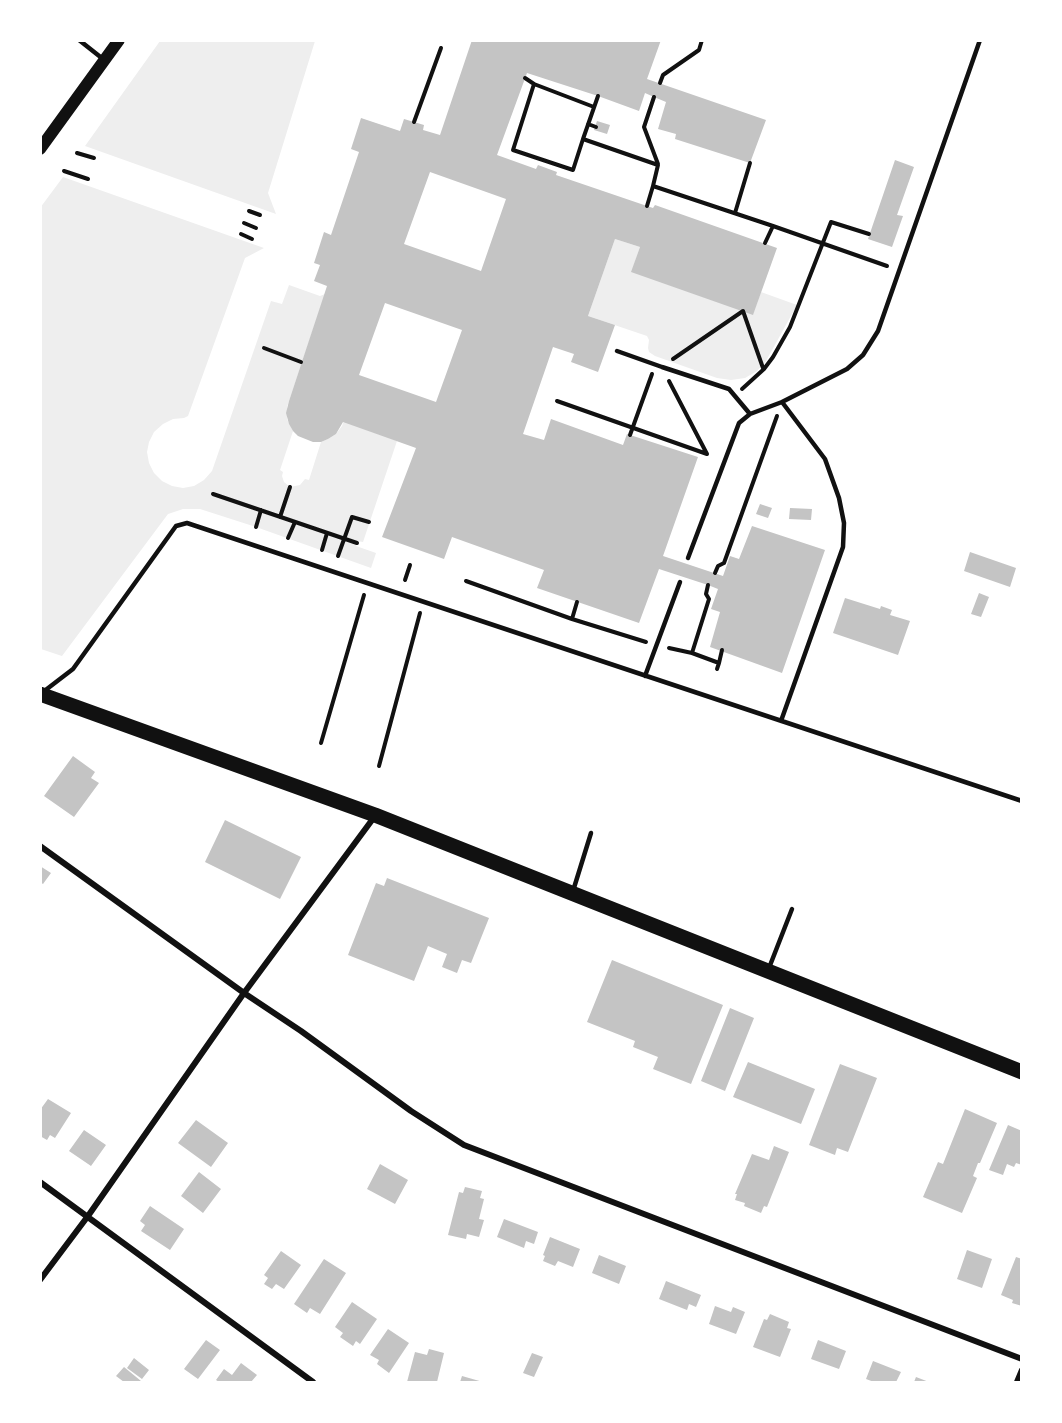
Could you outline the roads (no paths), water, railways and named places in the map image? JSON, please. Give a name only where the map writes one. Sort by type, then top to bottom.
[{"type":"main road","points":[[40,149],[119,40]]},
{"type":"main road","points":[[41,694],[375,815],[1022,1072]]},
{"type":"street","points":[[40,1280],[88,1216],[244,993],[375,815]]},
{"type":"street","points":[[40,846],[411,1111],[464,1145],[1022,1359]]},
{"type":"street","points":[[40,1182],[313,1383]]},
{"type":"street","points":[[1017,1383],[1022,1370]]},
{"type":"lane","points":[[79,40],[105,60]]},
{"type":"lane","points":[[688,558],[739,423],[750,414],[783,402],[847,369],[863,355],[878,331],[980,40]]},
{"type":"lane","points":[[617,351],[729,389],[750,414]]},
{"type":"lane","points":[[781,721],[843,547],[844,523],[839,498],[825,459],[783,402]]},
{"type":"lane","points":[[41,694],[73,669],[176,526],[187,523],[1022,801]]},
{"type":"lane","points":[[645,676],[680,582]]},
{"type":"lane","points":[[572,893],[591,833]]},
{"type":"lane","points":[[768,971],[792,909]]}]
